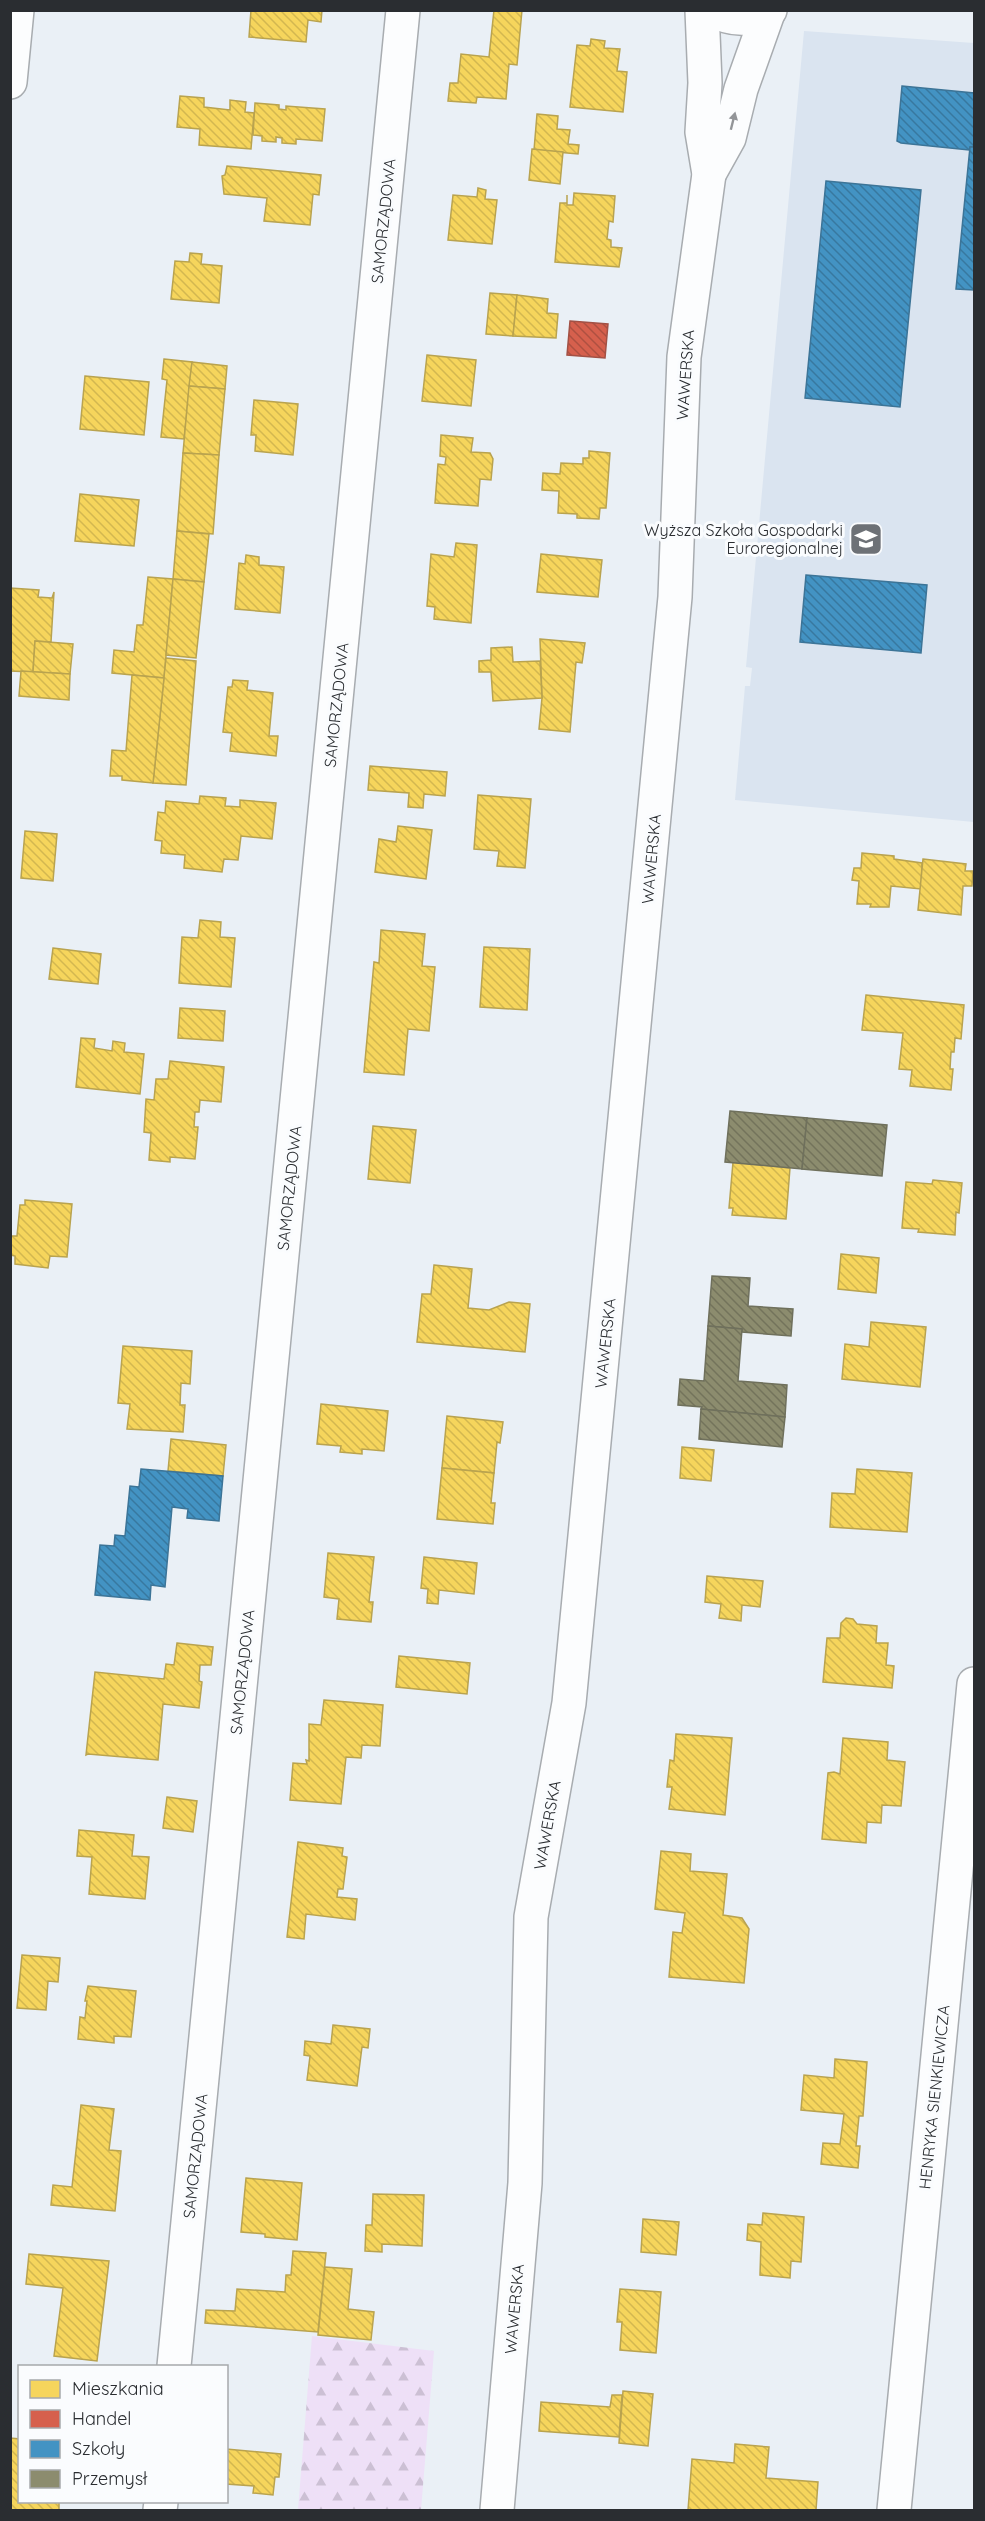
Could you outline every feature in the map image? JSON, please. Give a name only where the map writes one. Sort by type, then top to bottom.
[{"type":"street","points":[[10,82],[17,10]]},
{"type":"street","name":"SAMORZĄDOWA","points":[[174,2365],[403,10]]},
{"type":"street","name":"WAWERSKA","points":[[497,2511],[525,2183],[531,1917],[569,1703],[674,608],[684,357],[709,174],[702,132],[705,83],[702,10]]},
{"type":"street","points":[[712,10],[732,18],[750,19],[769,11]]},
{"type":"street","name":"WAWERSKA","points":[[709,174],[729,138],[741,89],[769,11]]},
{"type":"street","name":"HENRYKA SIENKIEWICZA","points":[[894,2511],[975,1684]]},
{"type":"shaded area","points":[[804,31],[974,43],[974,822],[735,800],[745,686],[750,686],[752,668],[746,667]]},
{"type":"green space","points":[[312,2336],[434,2351],[421,2510],[298,2510]]},
{"type":"building: Mieszkania","points":[[251,10],[322,10],[321,22],[308,20],[306,42],[249,37]]},
{"type":"building: Mieszkania","points":[[494,10],[522,10],[517,65],[509,64],[506,99],[477,97],[476,103],[448,101],[450,83],[458,83],[461,54],[489,57]]},
{"type":"building: Mieszkania","points":[[591,39],[605,41],[604,48],[620,49],[617,71],[627,72],[623,112],[570,107],[577,45],[590,46]]},
{"type":"building: Mieszkania","points":[[180,96],[204,98],[204,107],[230,110],[230,100],[246,102],[245,112],[254,113],[251,149],[199,145],[200,129],[177,127]]},
{"type":"building: Mieszkania","points":[[255,103],[279,105],[279,109],[286,110],[286,106],[325,109],[322,141],[296,139],[296,144],[282,143],[282,138],[276,137],[276,142],[262,141],[262,136],[253,135]]},
{"type":"building: Mieszkania","points":[[537,114],[558,116],[557,129],[570,130],[568,144],[579,145],[578,154],[534,150]]},
{"type":"building: Mieszkania","points":[[532,149],[563,152],[560,184],[529,180]]},
{"type":"building: Mieszkania","points":[[227,166],[321,175],[319,195],[313,194],[310,225],[264,221],[267,198],[224,194],[222,176],[225,175]]},
{"type":"building: Mieszkania","points":[[478,188],[486,190],[485,199],[497,200],[492,244],[448,240],[453,195],[477,197]]},
{"type":"building: Mieszkania","points":[[574,193],[615,196],[613,222],[609,221],[607,239],[611,240],[611,247],[622,248],[619,267],[555,262],[560,203],[567,203],[567,205],[573,205]]},
{"type":"building: Mieszkania","points":[[190,253],[202,254],[201,264],[222,266],[219,303],[171,299],[175,261],[189,262]]},
{"type":"building: Mieszkania","points":[[490,293],[517,295],[513,336],[486,334]]},
{"type":"building: Mieszkania","points":[[517,295],[548,299],[547,313],[558,314],[556,338],[513,336]]},
{"type":"building: Mieszkania","points":[[427,355],[476,360],[471,406],[422,401]]},
{"type":"building: Mieszkania","points":[[164,359],[192,362],[184,439],[161,437],[167,380],[162,379]]},
{"type":"building: Mieszkania","points":[[192,362],[227,366],[225,389],[189,386]]},
{"type":"building: Mieszkania","points":[[85,376],[149,382],[144,435],[80,429]]},
{"type":"building: Mieszkania","points":[[189,386],[225,389],[219,455],[183,453]]},
{"type":"building: Mieszkania","points":[[254,400],[298,404],[293,455],[255,451],[256,435],[251,435]]},
{"type":"building: Mieszkania","points":[[441,435],[473,438],[471,452],[490,453],[493,459],[491,480],[480,479],[478,506],[435,503],[438,464],[445,465],[446,457],[440,456]]},
{"type":"building: Mieszkania","points":[[589,451],[610,453],[606,508],[600,508],[599,519],[577,518],[577,514],[558,513],[559,491],[542,490],[543,473],[560,474],[561,463],[583,464],[583,458],[589,458]]},
{"type":"building: Mieszkania","points":[[183,453],[219,455],[213,534],[177,531]]},
{"type":"building: Mieszkania","points":[[80,494],[139,500],[134,546],[75,541]]},
{"type":"building: Mieszkania","points":[[177,531],[209,534],[204,582],[173,579]]},
{"type":"building: Mieszkania","points":[[456,543],[477,545],[471,623],[434,619],[435,607],[427,606],[431,554],[454,557]]},
{"type":"building: Mieszkania","points":[[541,554],[602,560],[598,597],[537,592]]},
{"type":"building: Mieszkania","points":[[246,555],[259,557],[259,565],[284,567],[280,613],[235,609],[239,563],[245,564]]},
{"type":"building: Mieszkania","points":[[148,577],[173,579],[164,678],[112,673],[114,650],[134,652],[137,625],[143,625]]},
{"type":"building: Mieszkania","points":[[173,579],[204,582],[196,658],[166,655]]},
{"type":"building: Mieszkania","points":[[10,588],[39,590],[38,597],[52,598],[54,592],[51,642],[35,641],[33,672],[10,671]]},
{"type":"building: Mieszkania","points":[[540,639],[585,643],[582,663],[576,662],[570,732],[539,729],[542,698]]},
{"type":"building: Mieszkania","points":[[35,641],[73,644],[70,674],[33,672]]},
{"type":"building: Mieszkania","points":[[512,647],[513,662],[540,661],[542,698],[493,701],[491,672],[479,672],[479,661],[491,660],[491,648]]},
{"type":"building: Mieszkania","points":[[166,658],[196,661],[186,785],[153,783]]},
{"type":"building: Mieszkania","points":[[21,671],[70,674],[69,700],[19,696]]},
{"type":"building: Mieszkania","points":[[132,675],[164,678],[153,783],[122,780],[122,776],[110,776],[112,750],[126,751]]},
{"type":"building: Mieszkania","points":[[233,680],[248,681],[247,690],[273,693],[269,736],[278,736],[276,756],[230,751],[232,733],[223,732],[228,687],[232,687]]},
{"type":"building: Mieszkania","points":[[370,766],[447,772],[445,796],[424,794],[423,808],[408,807],[409,793],[368,790]]},
{"type":"building: Mieszkania","points":[[478,795],[531,799],[525,868],[497,866],[499,851],[474,849]]},
{"type":"building: Mieszkania","points":[[200,796],[226,798],[225,806],[240,807],[240,800],[276,803],[272,839],[241,836],[238,860],[224,859],[222,872],[184,868],[185,855],[161,853],[162,841],[155,840],[158,812],[165,813],[166,801],[199,804]]},
{"type":"building: Mieszkania","points":[[398,826],[432,830],[426,879],[375,872],[379,839],[396,842]]},
{"type":"building: Mieszkania","points":[[25,831],[57,834],[53,881],[21,878]]},
{"type":"building: Mieszkania","points":[[862,853],[894,856],[894,859],[922,863],[921,889],[891,886],[889,907],[857,904],[859,881],[852,880],[854,868],[861,868]]},
{"type":"building: Mieszkania","points":[[923,859],[966,864],[965,871],[973,871],[972,886],[963,886],[961,915],[918,910]]},
{"type":"building: Mieszkania","points":[[200,920],[221,922],[220,937],[235,938],[231,987],[179,983],[182,937],[198,938]]},
{"type":"building: Mieszkania","points":[[381,930],[425,934],[422,966],[435,967],[429,1031],[408,1029],[404,1075],[364,1072],[374,962],[379,963]]},
{"type":"building: Mieszkania","points":[[484,947],[530,949],[527,1010],[480,1007]]},
{"type":"building: Mieszkania","points":[[53,948],[101,954],[98,984],[49,979]]},
{"type":"building: Mieszkania","points":[[866,995],[964,1005],[961,1039],[955,1038],[954,1052],[951,1052],[950,1069],[953,1069],[951,1090],[910,1086],[912,1070],[899,1069],[903,1033],[862,1030]]},
{"type":"building: Mieszkania","points":[[180,1008],[225,1011],[223,1041],[178,1038]]},
{"type":"building: Mieszkania","points":[[81,1038],[95,1039],[94,1048],[112,1051],[113,1041],[125,1043],[124,1052],[144,1054],[140,1094],[76,1087]]},
{"type":"building: Mieszkania","points":[[170,1061],[224,1067],[221,1102],[200,1100],[199,1112],[195,1112],[194,1127],[198,1127],[195,1159],[170,1157],[170,1162],[149,1160],[151,1133],[144,1132],[146,1099],[154,1100],[156,1079],[168,1079]]},
{"type":"building: Mieszkania","points":[[373,1126],[416,1130],[410,1183],[368,1179]]},
{"type":"building: Mieszkania","points":[[733,1162],[790,1168],[786,1219],[732,1215],[733,1208],[729,1208]]},
{"type":"building: Mieszkania","points":[[933,1180],[962,1183],[959,1213],[956,1212],[955,1235],[918,1232],[919,1229],[902,1228],[906,1182],[932,1184]]},
{"type":"building: Mieszkania","points":[[25,1200],[72,1204],[67,1257],[50,1256],[48,1268],[15,1264],[15,1256],[10,1255],[10,1236],[17,1236],[20,1205],[25,1205]]},
{"type":"building: Mieszkania","points":[[841,1254],[879,1258],[876,1293],[838,1289]]},
{"type":"building: Mieszkania","points":[[434,1265],[472,1269],[468,1308],[489,1310],[509,1302],[530,1304],[525,1352],[417,1342],[422,1294],[431,1294]]},
{"type":"building: Mieszkania","points":[[871,1322],[926,1327],[920,1387],[842,1379],[845,1344],[869,1347]]},
{"type":"building: Mieszkania","points":[[123,1346],[192,1351],[190,1384],[181,1383],[180,1405],[185,1405],[183,1432],[127,1429],[130,1404],[118,1403]]},
{"type":"building: Mieszkania","points":[[321,1404],[388,1411],[384,1451],[362,1449],[362,1454],[340,1452],[341,1446],[317,1444]]},
{"type":"building: Mieszkania","points":[[447,1416],[503,1422],[500,1443],[497,1442],[494,1473],[442,1468]]},
{"type":"building: Mieszkania","points":[[171,1439],[226,1445],[223,1476],[168,1471]]},
{"type":"building: Mieszkania","points":[[682,1447],[714,1450],[711,1481],[680,1478]]},
{"type":"building: Mieszkania","points":[[442,1468],[494,1473],[491,1503],[495,1503],[493,1524],[437,1519]]},
{"type":"building: Mieszkania","points":[[857,1469],[912,1473],[907,1532],[830,1527],[832,1493],[855,1494]]},
{"type":"building: Mieszkania","points":[[328,1553],[374,1557],[369,1602],[373,1602],[371,1622],[337,1619],[339,1599],[324,1597]]},
{"type":"building: Mieszkania","points":[[424,1557],[477,1563],[474,1594],[439,1590],[438,1604],[427,1603],[428,1589],[421,1588]]},
{"type":"building: Mieszkania","points":[[707,1576],[763,1581],[760,1607],[742,1605],[741,1621],[719,1618],[721,1604],[705,1602]]},
{"type":"building: Mieszkania","points":[[846,1618],[853,1619],[857,1624],[877,1626],[876,1643],[888,1643],[886,1665],[894,1666],[892,1688],[823,1682],[827,1638],[840,1638],[841,1623]]},
{"type":"building: Mieszkania","points":[[177,1643],[213,1647],[211,1665],[200,1665],[199,1681],[202,1682],[199,1708],[163,1704],[158,1760],[86,1755],[95,1672],[164,1679],[166,1664],[174,1665]]},
{"type":"building: Mieszkania","points":[[399,1656],[470,1663],[467,1694],[396,1687]]},
{"type":"building: Mieszkania","points":[[324,1700],[383,1705],[380,1746],[362,1745],[361,1758],[346,1757],[341,1804],[290,1800],[293,1763],[307,1764],[306,1760],[309,1761],[309,1724],[321,1725]]},
{"type":"building: Mieszkania","points":[[676,1734],[732,1738],[725,1815],[669,1809],[672,1787],[667,1787],[670,1760],[674,1761]]},
{"type":"building: Mieszkania","points":[[843,1738],[888,1742],[887,1760],[905,1762],[901,1806],[882,1805],[881,1823],[867,1822],[866,1843],[822,1839],[828,1773],[840,1774]]},
{"type":"building: Mieszkania","points":[[167,1797],[197,1801],[193,1832],[163,1828]]},
{"type":"building: Mieszkania","points":[[79,1830],[134,1835],[132,1856],[149,1857],[145,1899],[89,1894],[92,1857],[77,1856]]},
{"type":"building: Mieszkania","points":[[298,1842],[343,1848],[342,1856],[347,1857],[343,1889],[338,1889],[337,1897],[357,1899],[355,1920],[306,1914],[304,1939],[287,1937]]},
{"type":"building: Mieszkania","points":[[661,1851],[691,1854],[690,1871],[727,1874],[723,1915],[742,1918],[749,1929],[744,1983],[669,1977],[673,1932],[682,1933],[685,1913],[655,1909]]},
{"type":"building: Mieszkania","points":[[22,1955],[60,1958],[58,1982],[48,1981],[46,2010],[17,2008]]},
{"type":"building: Mieszkania","points":[[88,1986],[136,1991],[131,2037],[114,2036],[114,2043],[78,2039],[80,2017],[85,2018]]},
{"type":"building: Mieszkania","points":[[333,2025],[370,2029],[368,2048],[362,2047],[357,2086],[307,2080],[310,2056],[304,2055],[305,2041],[331,2044]]},
{"type":"building: Mieszkania","points":[[835,2059],[867,2062],[863,2116],[859,2116],[856,2146],[860,2146],[858,2168],[821,2164],[823,2143],[840,2144],[844,2114],[801,2110],[804,2075],[834,2078]]},
{"type":"building: Mieszkania","points":[[81,2105],[114,2109],[109,2150],[121,2151],[115,2211],[51,2205],[53,2185],[72,2187]]},
{"type":"building: Mieszkania","points":[[246,2178],[302,2183],[297,2240],[241,2232]]},
{"type":"building: Mieszkania","points":[[373,2194],[424,2195],[422,2246],[382,2244],[382,2252],[365,2251],[366,2225],[372,2225]]},
{"type":"building: Mieszkania","points":[[763,2213],[804,2217],[801,2262],[791,2261],[790,2278],[760,2275],[761,2242],[747,2240],[748,2224],[762,2225]]},
{"type":"building: Mieszkania","points":[[643,2219],[679,2222],[676,2255],[641,2252]]},
{"type":"building: Mieszkania","points":[[293,2251],[326,2253],[318,2332],[205,2323],[206,2310],[235,2311],[237,2289],[285,2292],[286,2275],[291,2275]]},
{"type":"building: Mieszkania","points":[[29,2254],[109,2261],[97,2361],[54,2356],[63,2288],[26,2284]]},
{"type":"building: Mieszkania","points":[[325,2267],[352,2269],[348,2309],[374,2312],[371,2340],[318,2335]]},
{"type":"building: Mieszkania","points":[[620,2289],[661,2292],[656,2353],[620,2350],[622,2322],[617,2322]]},
{"type":"building: Mieszkania","points":[[623,2391],[653,2394],[648,2446],[619,2443]]},
{"type":"building: Mieszkania","points":[[612,2395],[622,2395],[619,2437],[539,2431],[541,2402],[610,2407]]},
{"type":"building: Mieszkania","points":[[10,2438],[18,2439],[18,2503],[59,2503],[59,2510],[10,2510]]},
{"type":"building: Mieszkania","points":[[735,2444],[769,2447],[766,2478],[818,2482],[816,2510],[688,2510],[692,2459],[734,2463]]},
{"type":"building: Mieszkania","points":[[228,2449],[281,2454],[279,2477],[275,2477],[273,2495],[253,2493],[254,2486],[228,2484]]},
{"type":"building: Handel","points":[[570,321],[608,324],[605,358],[567,355]]},
{"type":"building: Szkoły","points":[[902,86],[974,93],[974,147],[970,147],[969,150],[897,141]]},
{"type":"building: Szkoły","points":[[970,147],[974,147],[974,290],[956,289]]},
{"type":"building: Szkoły","points":[[826,181],[921,190],[900,407],[805,398]]},
{"type":"building: Szkoły","name":"Wyższa Szkoła Gospodarki Euroregionalnej","points":[[806,575],[927,585],[921,653],[800,642]]},
{"type":"building: Szkoły","points":[[141,1469],[223,1476],[219,1521],[187,1518],[188,1509],[172,1507],[165,1587],[151,1585],[150,1600],[95,1595],[100,1545],[114,1546],[115,1535],[125,1536],[130,1486],[139,1487]]},
{"type":"building: Przemysł","points":[[730,1111],[807,1118],[802,1169],[725,1162]]},
{"type":"building: Przemysł","points":[[807,1118],[887,1125],[882,1176],[802,1169]]},
{"type":"building: Przemysł","points":[[712,1276],[750,1278],[748,1306],[793,1309],[791,1336],[742,1332],[742,1329],[708,1326]]},
{"type":"building: Przemysł","points":[[708,1326],[742,1329],[738,1381],[787,1385],[785,1417],[678,1405],[680,1379],[704,1381]]},
{"type":"building: Przemysł","points":[[701,1409],[785,1417],[782,1447],[699,1439]]},
{"type":"place","name":"Wyższa Szkoła Gospodarki Euroregionalnej","points":[[866,539]]}]
